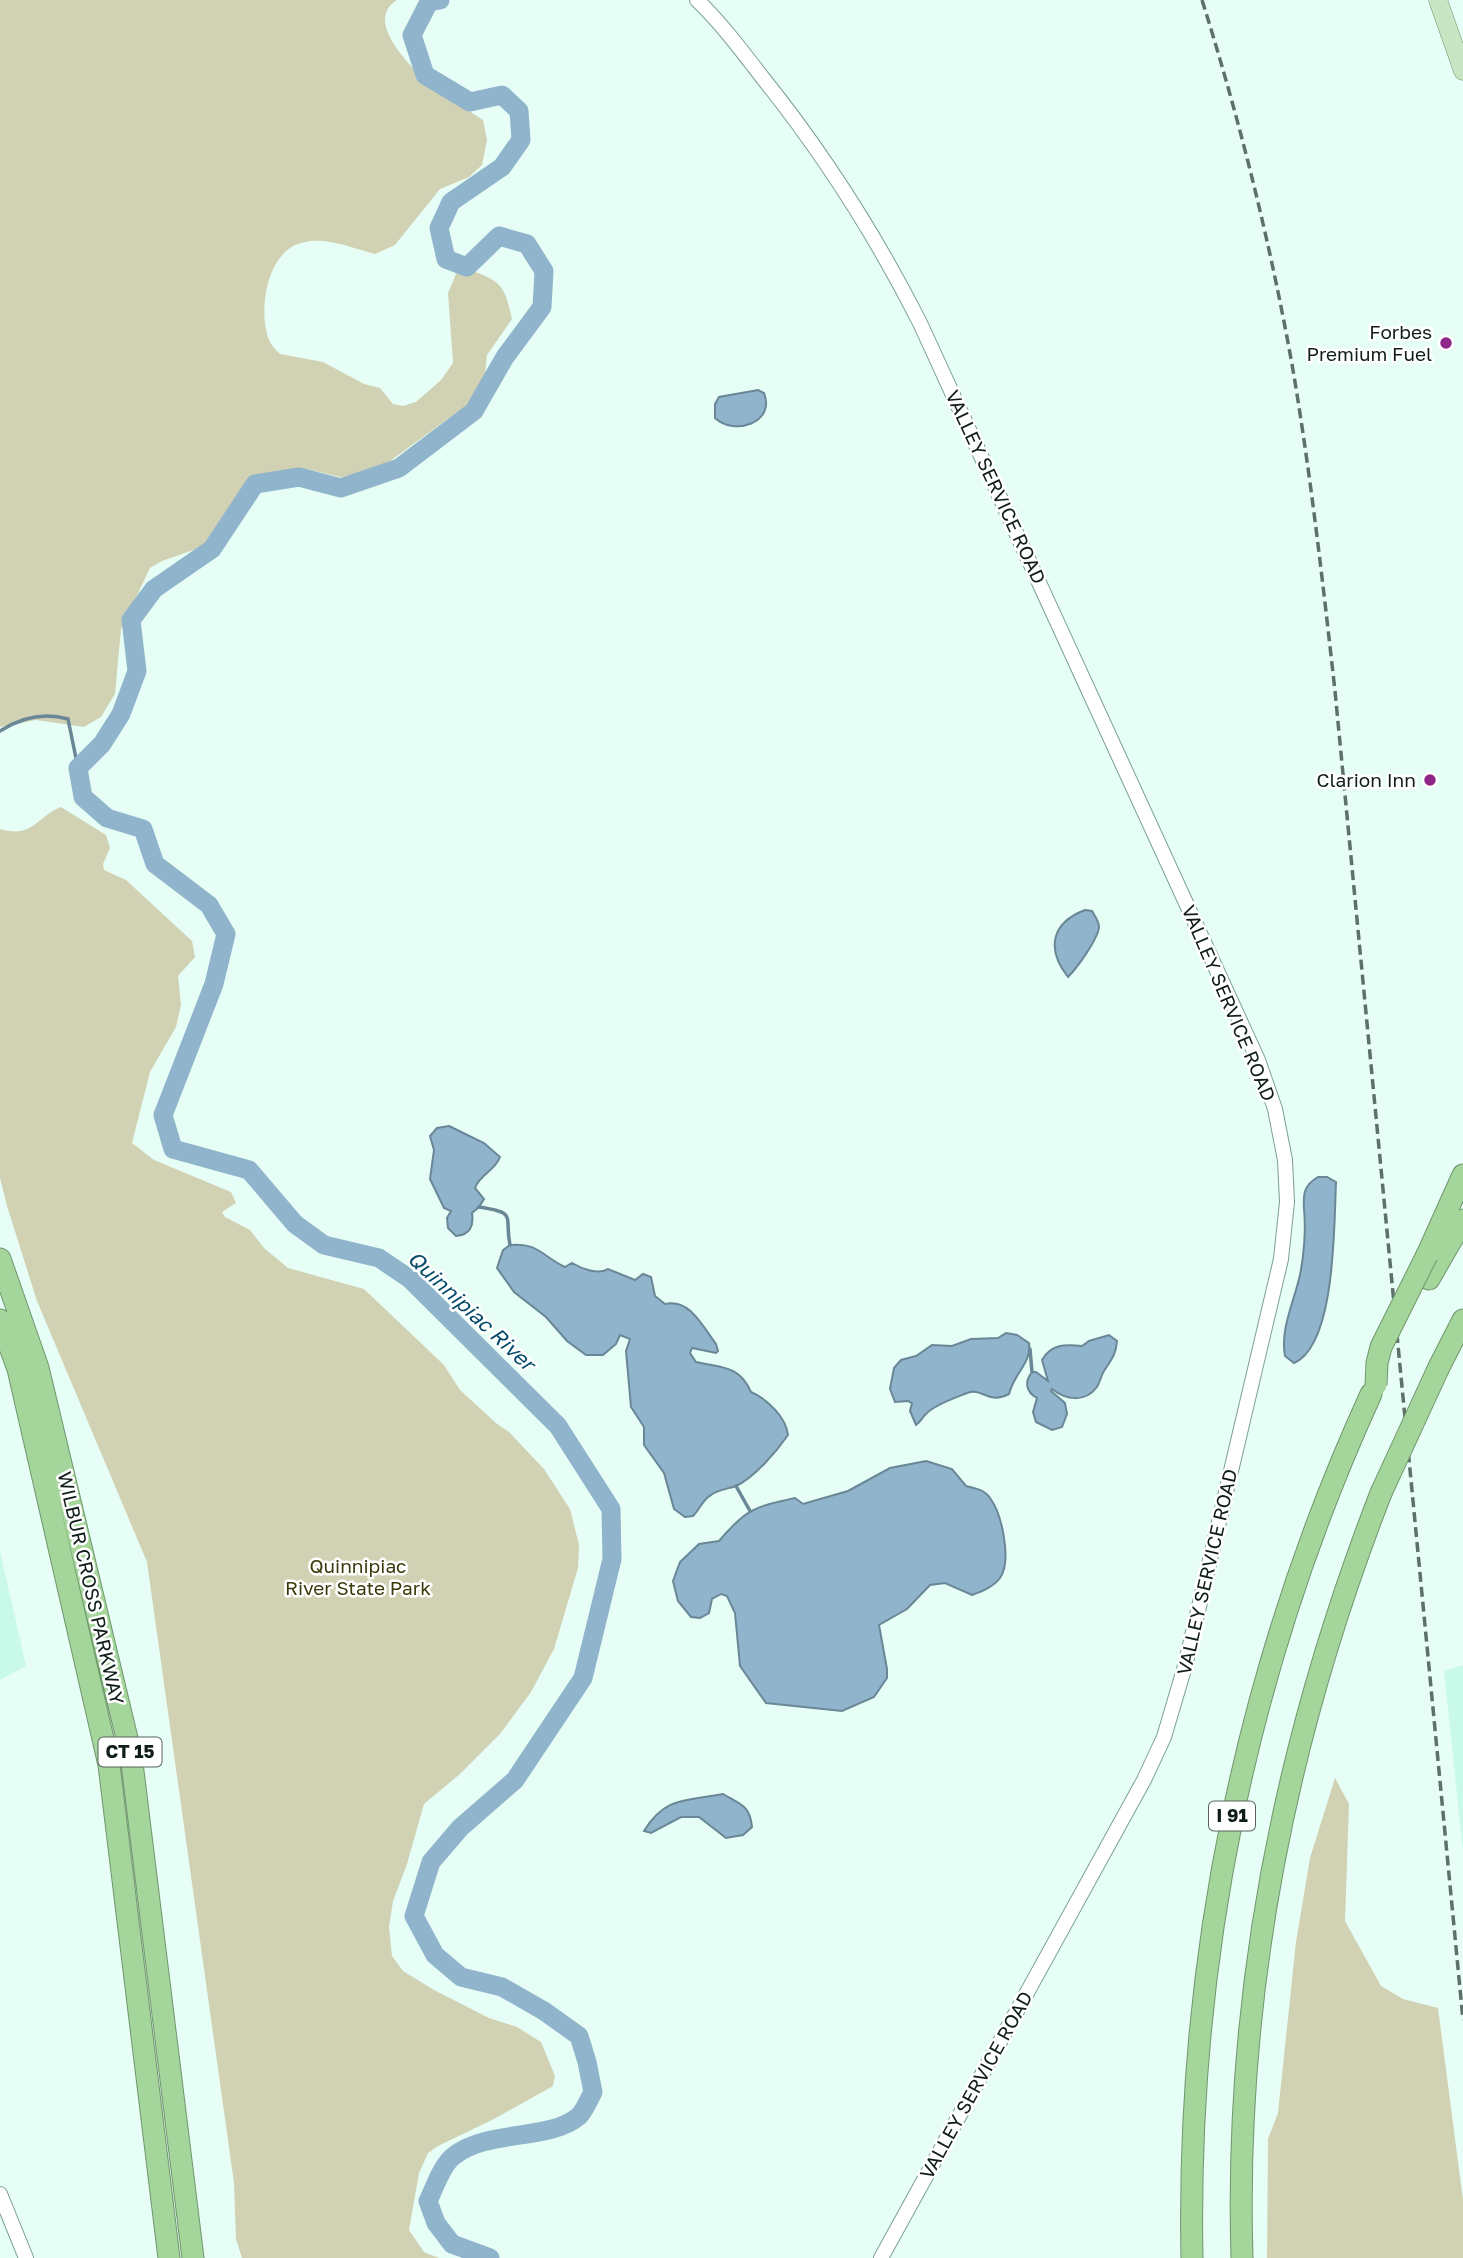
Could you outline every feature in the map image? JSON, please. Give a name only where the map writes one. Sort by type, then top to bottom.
[{"type":"highway","points":[[1373,1389],[1381,1347],[1463,1175]]},
{"type":"highway","name":"I 91","points":[[1192,2258],[1196,2065],[1209,1943],[1229,1828],[1251,1731],[1281,1626],[1325,1503],[1373,1389],[1429,1279],[1463,1220]]},
{"type":"highway","name":"WILBUR CROSS PARKWAY","points":[[0,1259],[38,1368],[131,1755],[193,2258]]},
{"type":"highway","name":"WILBUR CROSS PARKWAY","points":[[0,1320],[18,1369],[109,1765],[169,2258]]},
{"type":"highway","name":"I 91","points":[[1242,2258],[1241,2159],[1247,2054],[1259,1945],[1290,1781],[1315,1684],[1348,1581],[1381,1493],[1463,1320]]},
{"type":"main road","points":[[1438,0],[1463,71]]},
{"type":"street","name":"VALLEY SERVICE ROAD","points":[[696,0],[795,118],[844,189],[896,275],[1248,1037],[1270,1093],[1285,1160],[1286,1215],[1276,1281],[1192,1639],[1164,1737],[1144,1780],[881,2258]]},
{"type":"street","points":[[0,2194],[26,2258]]},
{"type":"shaded area","points":[[0,1551],[26,1666],[0,1680]]},
{"type":"shaded area","points":[[1463,1665],[1463,1852],[1444,1671]]},
{"type":"green space","points":[[0,0],[397,0],[388,9],[385,19],[392,42],[425,80],[483,120],[487,140],[482,165],[469,177],[440,189],[395,245],[375,254],[319,241],[301,243],[289,249],[272,271],[267,285],[264,316],[270,342],[280,354],[323,362],[364,384],[380,388],[393,404],[403,406],[416,402],[441,380],[453,363],[448,293],[456,274],[468,269],[499,285],[512,319],[487,355],[483,393],[386,464],[372,478],[353,480],[306,469],[275,476],[257,484],[237,507],[224,531],[202,547],[150,568],[121,629],[115,694],[101,717],[84,727],[36,720],[0,727]]},
{"type":"green space","name":"Quinnipiac River State Park","points":[[61,807],[106,835],[110,848],[103,864],[104,870],[126,880],[192,941],[195,957],[178,976],[181,1005],[176,1027],[150,1072],[132,1143],[154,1160],[231,1192],[236,1203],[222,1212],[225,1217],[250,1230],[264,1248],[288,1268],[364,1289],[444,1365],[460,1390],[509,1432],[544,1469],[570,1509],[579,1545],[578,1568],[554,1649],[531,1692],[500,1734],[460,1774],[424,1804],[393,1901],[389,1927],[392,1956],[403,1971],[434,1990],[489,2018],[517,2027],[541,2042],[555,2076],[553,2086],[428,2153],[419,2173],[409,2230],[424,2252],[439,2258],[242,2258],[236,2239],[234,2183],[147,1562],[37,1301],[0,1178],[0,829],[27,829]]},
{"type":"green space","points":[[1335,1778],[1349,1804],[1345,1921],[1381,1986],[1403,1999],[1438,2008],[1463,2200],[1463,2258],[1267,2258],[1268,2139],[1278,2113],[1296,1942],[1310,1858]]},
{"type":"water","points":[[758,390],[764,393],[766,403],[759,419],[751,424],[732,426],[715,418],[715,404],[719,397]]},
{"type":"water","points":[[1085,910],[1092,911],[1096,917],[1098,932],[1068,977],[1057,957],[1056,938],[1065,922]]},
{"type":"water","points":[[449,1126],[484,1143],[500,1157],[475,1188],[484,1199],[472,1213],[470,1229],[465,1234],[456,1236],[448,1228],[447,1218],[451,1211],[444,1208],[430,1179],[434,1150],[430,1136],[437,1128]]},
{"type":"water","points":[[1318,1177],[1327,1177],[1336,1182],[1330,1281],[1318,1333],[1308,1352],[1294,1363],[1285,1356],[1284,1336],[1303,1259],[1304,1194],[1310,1183]]},
{"type":"water","points":[[510,1245],[534,1248],[565,1267],[572,1263],[595,1271],[608,1269],[635,1280],[643,1274],[651,1277],[655,1296],[665,1304],[682,1305],[689,1310],[716,1344],[716,1353],[692,1348],[690,1353],[696,1362],[735,1372],[751,1392],[780,1415],[788,1435],[750,1477],[736,1486],[714,1493],[693,1516],[685,1517],[674,1509],[664,1473],[644,1445],[644,1427],[631,1407],[626,1351],[630,1339],[620,1335],[616,1344],[603,1355],[586,1355],[567,1341],[546,1317],[514,1292],[497,1268],[503,1250]]},
{"type":"water","points":[[1006,1333],[1017,1335],[1029,1343],[1028,1356],[1009,1394],[995,1398],[977,1392],[967,1393],[935,1407],[916,1425],[910,1411],[912,1403],[895,1402],[890,1389],[894,1368],[901,1360],[916,1356],[932,1345],[952,1346],[971,1339],[998,1338]]},
{"type":"water","points":[[1109,1335],[1117,1341],[1116,1350],[1097,1387],[1081,1398],[1063,1396],[1052,1389],[1065,1403],[1067,1414],[1062,1427],[1052,1430],[1036,1422],[1033,1412],[1037,1398],[1028,1390],[1027,1383],[1032,1372],[1048,1381],[1042,1360],[1046,1355],[1059,1346],[1082,1346]]},
{"type":"water","points":[[926,1461],[952,1469],[966,1486],[983,1491],[990,1498],[1004,1538],[1005,1561],[1000,1578],[991,1586],[972,1595],[945,1583],[930,1585],[907,1609],[879,1625],[887,1678],[874,1697],[842,1711],[766,1703],[740,1666],[735,1613],[727,1596],[721,1594],[712,1599],[709,1613],[700,1618],[691,1617],[678,1601],[673,1581],[680,1562],[699,1544],[719,1541],[736,1522],[760,1507],[795,1498],[803,1504],[848,1491],[890,1468]]},
{"type":"water","points":[[723,1794],[743,1806],[749,1814],[752,1827],[743,1835],[726,1838],[699,1817],[681,1817],[651,1833],[644,1831],[660,1811],[669,1806]]},
{"type":"waterway","name":"Quinnipiac River","points":[[440,0],[429,2],[412,35],[425,75],[470,102],[502,95],[519,111],[521,140],[502,167],[451,202],[439,228],[446,259],[467,267],[499,236],[527,244],[544,271],[542,307],[505,357],[474,411],[399,468],[341,488],[299,477],[255,484],[212,549],[154,589],[131,620],[137,671],[121,714],[102,744],[78,768],[83,797],[107,818],[143,829],[155,864],[209,905],[226,934],[214,984],[163,1115],[173,1149],[249,1170],[295,1224],[324,1245],[379,1258],[410,1279],[558,1426],[611,1509],[612,1559],[583,1678],[515,1780],[460,1828],[431,1862],[414,1916],[435,1955],[461,1977],[502,1987],[544,2011],[579,2036],[587,2062],[593,2092],[579,2116],[552,2129],[485,2141],[469,2147],[450,2159],[439,2176],[428,2201],[436,2223],[452,2244],[490,2258]]},
{"type":"waterway","points":[[0,731],[32,717],[68,719],[78,768]]},
{"type":"waterway","points":[[479,1207],[499,1211],[507,1217],[510,1245]]},
{"type":"waterway","points":[[1030,1349],[1032,1372]]},
{"type":"waterway","points":[[736,1486],[750,1511]]},
{"type":"railway","points":[[1202,0],[1242,138],[1265,230],[1293,370],[1316,530],[1335,691],[1463,2020]]},
{"type":"place","name":"Forbes Premium Fuel","points":[[1446,343]]},
{"type":"place","name":"Clarion Inn","points":[[1430,780]]}]
